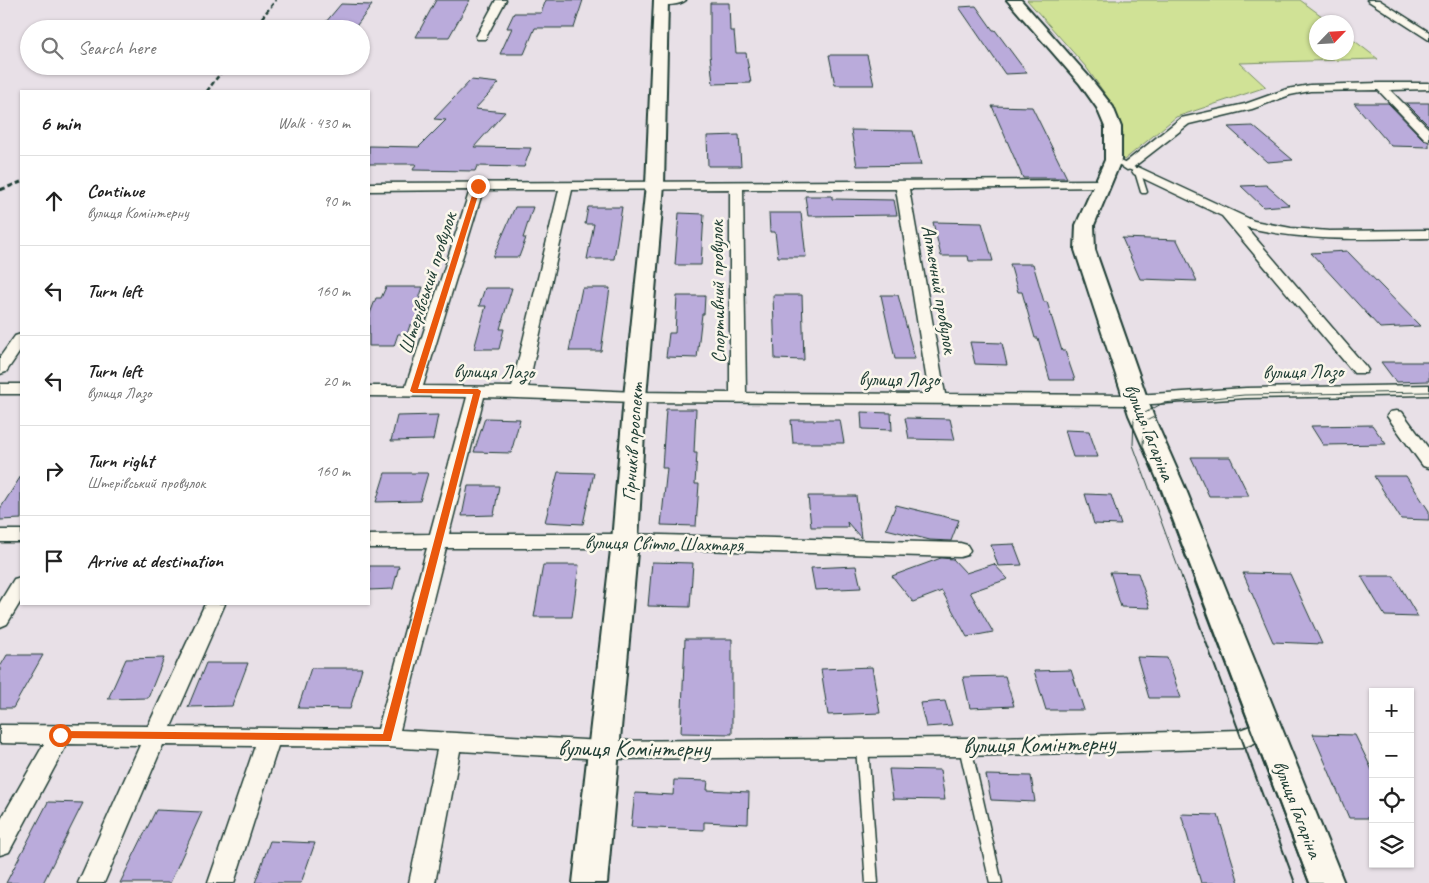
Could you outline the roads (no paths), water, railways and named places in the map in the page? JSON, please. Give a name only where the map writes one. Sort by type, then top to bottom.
[{"type":"main road","name":"вулиця Гагаріна","points":[[1014,0],[1105,107],[1113,127],[1126,166],[1104,184],[1085,225],[1085,250],[1136,400],[1174,490],[1327,883]]},
{"type":"main road","name":"Гірників проспект","points":[[590,883],[602,750],[625,541],[635,397],[655,185],[667,1]]},
{"type":"street","points":[[480,37],[501,0]]},
{"type":"street","points":[[1372,0],[1429,37]]},
{"type":"street","points":[[1380,86],[1429,136]]},
{"type":"street","points":[[1429,86],[1310,88],[1287,92],[1248,107],[1185,121],[1126,166],[1250,224],[1291,232],[1329,235],[1429,234]]},
{"type":"street","points":[[370,187],[1104,184]]},
{"type":"street","name":"Спортивний провулок","points":[[736,185],[738,398]]},
{"type":"street","name":"Аптечний провулок","points":[[902,185],[938,400]]},
{"type":"street","name":"Штерівський провулок","points":[[413,391],[478,186]]},
{"type":"street","points":[[519,392],[566,186]]},
{"type":"street","points":[[1226,212],[1360,370]]},
{"type":"street","points":[[0,369],[20,340]]},
{"type":"street","points":[[0,388],[20,389]]},
{"type":"street","name":"вулиця Лазо","points":[[370,391],[478,391],[635,397],[1136,400],[1246,393],[1429,390]]},
{"type":"street","points":[[387,738],[478,391]]},
{"type":"street","points":[[1396,416],[1429,462]]},
{"type":"street","points":[[0,536],[20,536]]},
{"type":"street","name":"вулиця Світло Шахтаря","points":[[370,540],[438,542],[625,541],[960,550]]},
{"type":"street","points":[[0,619],[20,586]]},
{"type":"street","points":[[91,883],[215,605]]},
{"type":"street","name":"вулиця Комінтерну","points":[[0,734],[387,738],[602,750],[965,746],[1242,739],[1266,729]]},
{"type":"street","points":[[0,844],[60,735]]},
{"type":"street","points":[[221,883],[270,737]]},
{"type":"street","points":[[422,883],[450,742]]},
{"type":"lane","points":[[1126,166],[1144,192]]},
{"type":"lane","points":[[862,746],[872,883]]},
{"type":"lane","points":[[965,746],[996,883]]},
{"type":"tram line","points":[[1182,578],[1133,445],[1134,419],[1163,403],[1244,395],[1429,392]]},
{"type":"tram line","points":[[1156,416],[1144,422],[1143,446],[1193,578]]},
{"type":"tram line","points":[[1182,577],[1295,883]]},
{"type":"tram line","points":[[1193,577],[1309,883]]},
{"type":"railway","points":[[260,20],[276,0]]},
{"type":"railway","points":[[208,90],[219,75]]},
{"type":"railway","points":[[0,190],[20,182]]}]
